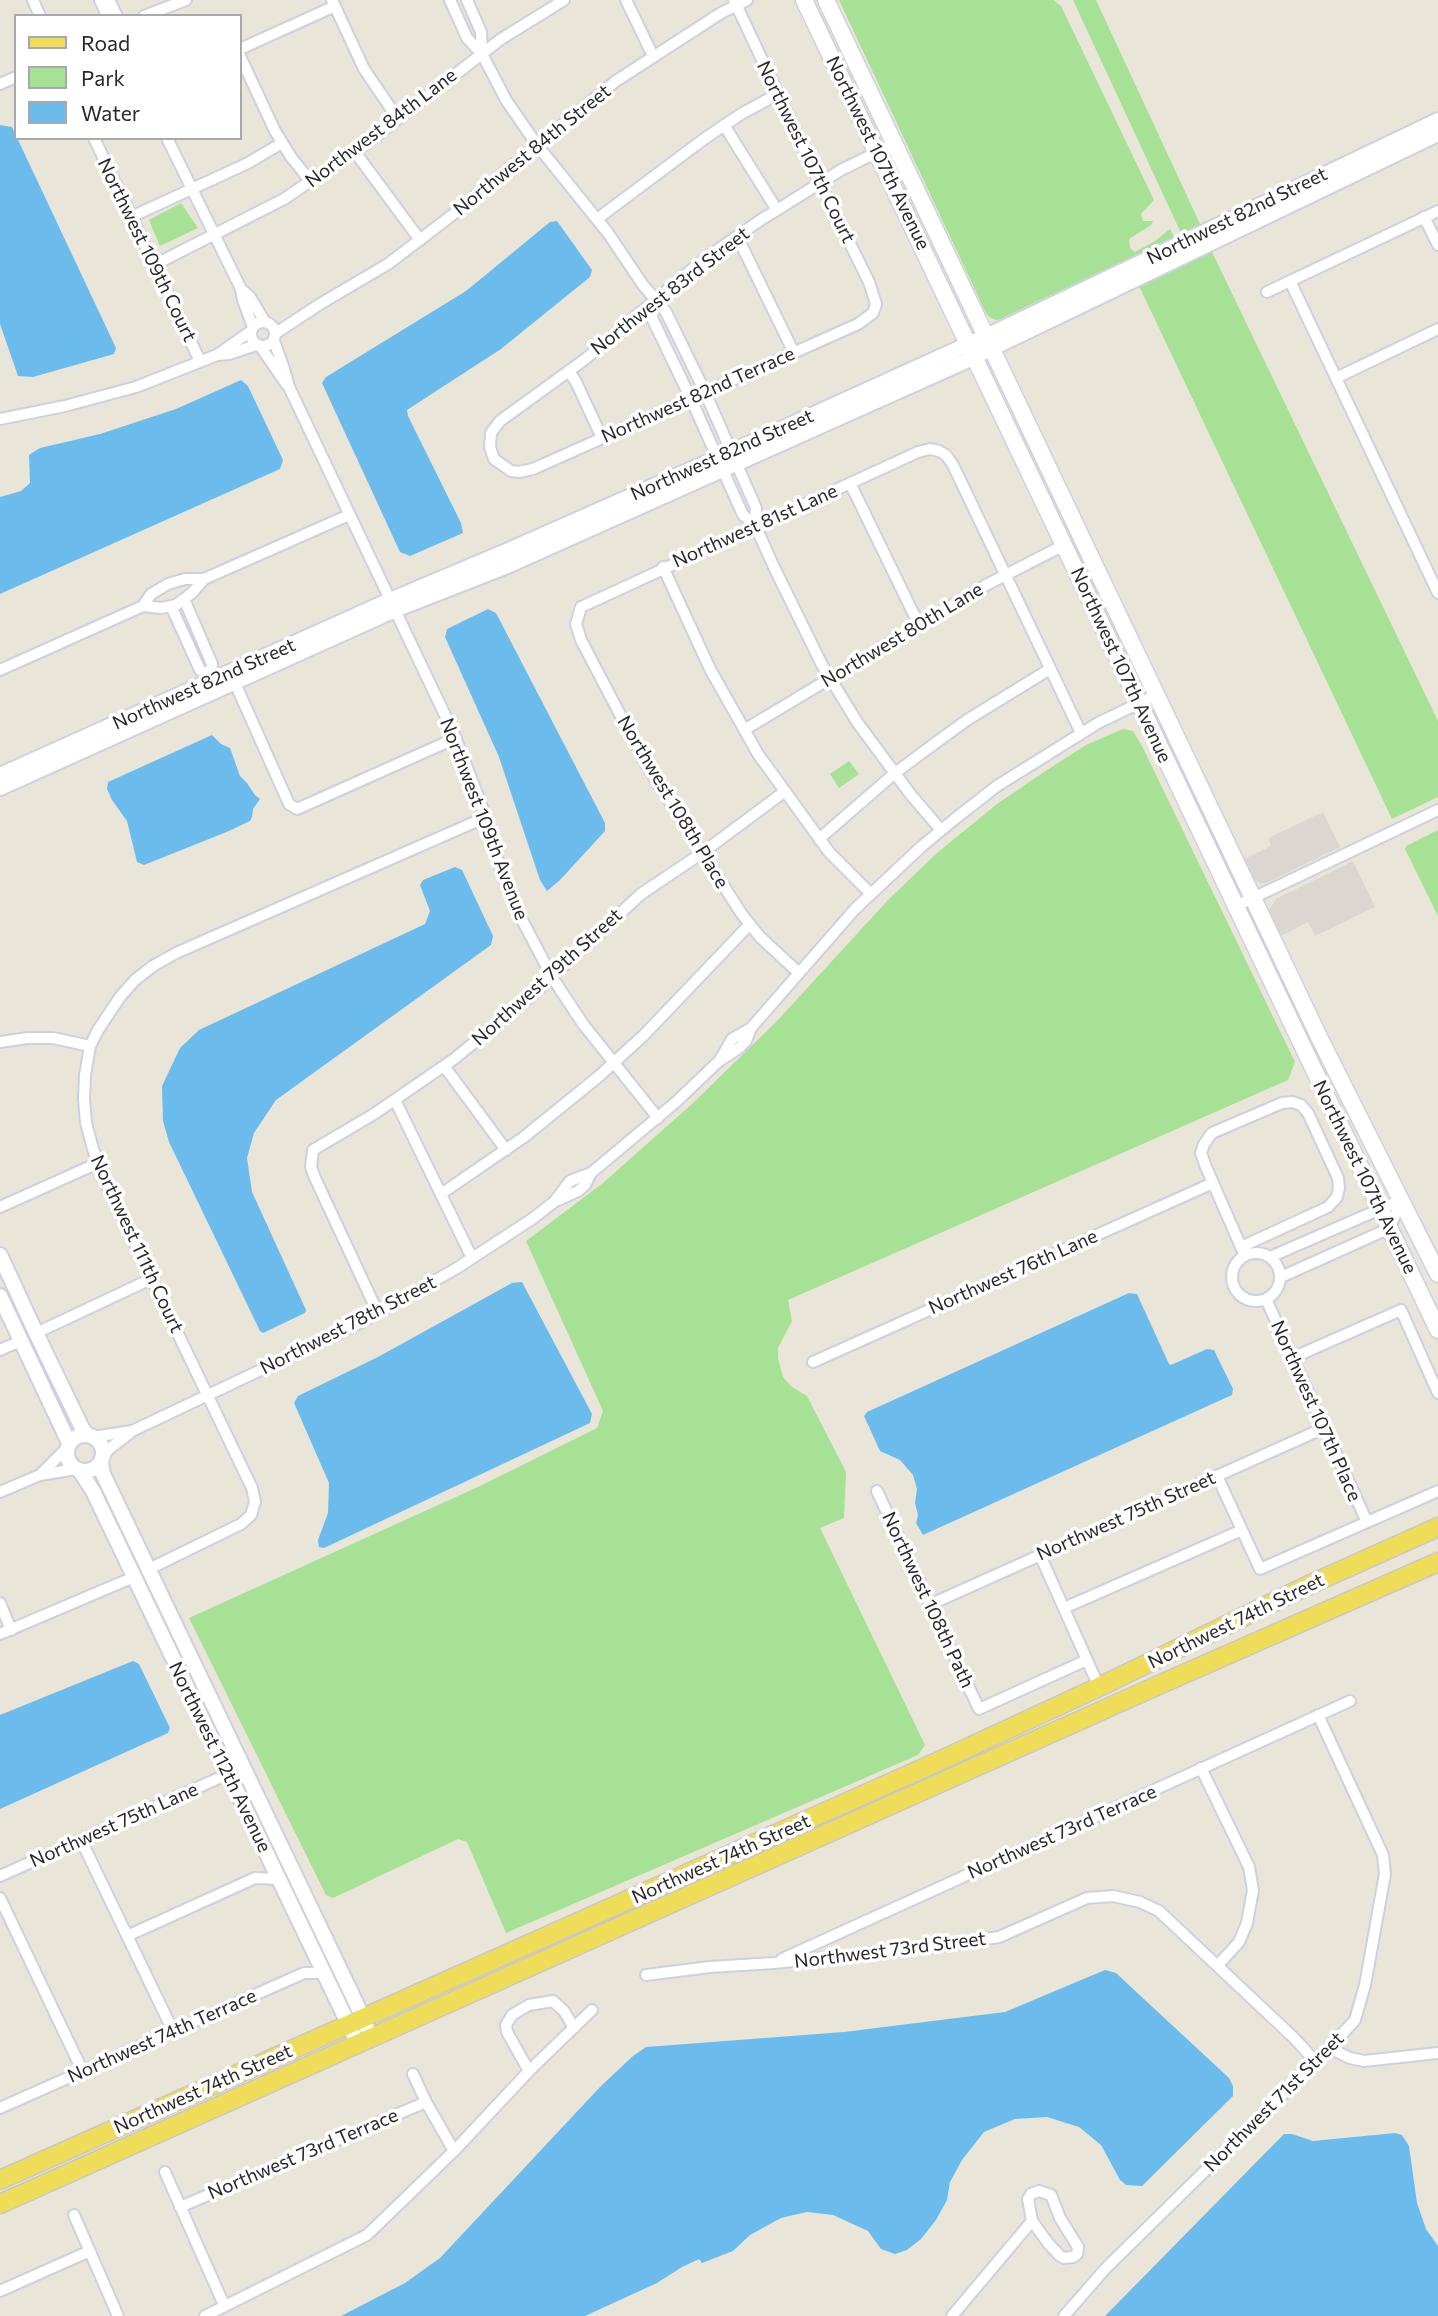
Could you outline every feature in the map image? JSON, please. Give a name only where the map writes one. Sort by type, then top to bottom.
[{"type":"main road","name":"Northwest 107th Avenue","points":[[804,0],[1438,1330]]},
{"type":"main road","name":"Northwest 107th Avenue","points":[[826,0],[1320,1039],[1438,1273]]},
{"type":"main road","name":"Northwest 74th Street","points":[[0,2180],[925,1768],[1311,1584],[1438,1527]]},
{"type":"main road","name":"Northwest 74th Street","points":[[0,2204],[1438,1562]]},
{"type":"main road","points":[[1152,1688],[1149,1680],[1154,1671],[1192,1653],[1203,1645],[1209,1634]]},
{"type":"street","points":[[450,0],[467,38],[482,54],[506,100],[537,145],[597,219],[654,300],[666,312],[705,392],[743,515],[755,525],[799,620],[857,722],[941,830]]},
{"type":"street","points":[[467,0],[481,33],[482,54]]},
{"type":"street","name":"Northwest 84th Lane","points":[[154,265],[215,236],[311,182],[355,152],[501,39],[564,0]]},
{"type":"street","points":[[626,0],[653,56]]},
{"type":"street","points":[[150,14],[183,2]]},
{"type":"street","points":[[164,14],[183,2]]},
{"type":"street","name":"Northwest 84th Street","points":[[275,337],[320,304],[388,264],[420,240],[616,81],[739,2]]},
{"type":"street","name":"Northwest 107th Court","points":[[739,2],[778,94],[869,282],[876,304]]},
{"type":"street","points":[[242,48],[333,3],[364,69],[398,119]]},
{"type":"street","points":[[242,60],[282,143],[311,182]]},
{"type":"street","points":[[597,219],[724,125],[778,94]]},
{"type":"street","name":"Northwest 82nd Street","points":[[988,343],[1438,120]]},
{"type":"street","points":[[724,125],[777,210]]},
{"type":"street","name":"Northwest 82nd Street","points":[[0,788],[213,683],[235,683],[504,552],[727,461],[1438,134]]},
{"type":"street","name":"Northwest 109th Court","points":[[95,140],[200,361]]},
{"type":"street","points":[[0,419],[65,406],[136,387],[217,355],[258,345],[267,346],[275,337],[242,289],[168,140]]},
{"type":"street","points":[[131,217],[248,163],[282,143]]},
{"type":"street","name":"Northwest 83rd Street","points":[[511,471],[494,459],[490,447],[491,433],[500,421],[569,371],[703,260],[737,236],[820,183],[894,144]]},
{"type":"street","points":[[355,152],[420,240]]},
{"type":"street","points":[[1267,292],[1438,211]]},
{"type":"street","points":[[1424,217],[1438,245]]},
{"type":"street","points":[[737,236],[794,353]]},
{"type":"street","points":[[1290,281],[1438,593]]},
{"type":"street","points":[[242,289],[252,329],[251,338],[258,345]]},
{"type":"street","points":[[654,300],[652,318],[691,399],[727,461]]},
{"type":"street","name":"Northwest 84th Street","points":[[267,322],[278,322],[320,304]]},
{"type":"street","name":"Northwest 82nd Terrace","points":[[511,471],[533,469],[858,324],[873,313],[876,304]]},
{"type":"street","points":[[217,355],[252,329],[267,322]]},
{"type":"street","points":[[1336,378],[1435,330],[1438,343]]},
{"type":"street","name":"Northwest 109th Avenue","points":[[275,337],[289,387]]},
{"type":"street","name":"Northwest 109th Avenue","points":[[258,345],[289,387],[456,738],[501,871],[519,914],[552,976],[583,1024],[658,1118]]},
{"type":"street","points":[[569,371],[602,438]]},
{"type":"street","name":"Northwest 81st Lane","points":[[577,614],[581,607],[593,600],[755,525],[930,449],[946,455],[953,465],[1005,574]]},
{"type":"street","points":[[850,483],[919,625]]},
{"type":"street","points":[[0,670],[143,606],[160,608],[176,605],[204,579],[349,514]]},
{"type":"street","name":"Northwest 80th Lane","points":[[744,730],[1005,574],[1064,545]]},
{"type":"street","points":[[663,568],[710,669],[744,730],[784,792],[829,852],[871,894]]},
{"type":"street","points":[[1005,574],[1081,733]]},
{"type":"street","points":[[143,606],[151,594],[168,584],[185,579],[204,579]]},
{"type":"street","points":[[184,599],[212,664],[213,683]]},
{"type":"street","name":"Northwest 82nd Street","points":[[0,775],[393,605]]},
{"type":"street","points":[[171,606],[200,670],[213,683]]},
{"type":"street","name":"Northwest 108th Place","points":[[577,614],[576,624],[581,640],[648,766],[750,924],[760,937],[799,973]]},
{"type":"street","points":[[819,839],[895,773],[967,720],[1050,669]]},
{"type":"street","points":[[235,683],[289,804],[297,809],[456,738]]},
{"type":"street","name":"Northwest 78th Street","points":[[101,1461],[109,1449],[132,1431],[378,1314],[472,1258],[554,1202],[578,1191],[585,1185],[591,1173],[658,1118],[719,1061],[732,1039],[751,1028],[871,894],[941,830],[998,786],[1081,733],[1156,695]]},
{"type":"street","name":"Northwest 79th Street","points":[[378,1314],[315,1178],[310,1160],[313,1150],[396,1100],[444,1066],[552,976],[626,906],[784,792]]},
{"type":"street","points":[[1236,906],[1437,812]]},
{"type":"street","name":"Northwest 111th Court","points":[[149,1569],[241,1524],[251,1515],[255,1502],[252,1488],[98,1163],[86,1123],[84,1099],[90,1046],[120,997],[135,980],[153,966],[176,953],[484,818]]},
{"type":"street","points":[[441,1194],[506,1150],[613,1063],[689,990],[750,924]]},
{"type":"street","points":[[0,1041],[53,1038],[90,1046]]},
{"type":"street","points":[[444,1066],[506,1150]]},
{"type":"street","points":[[396,1100],[472,1258]]},
{"type":"street","points":[[1243,1251],[1202,1153],[1204,1144],[1212,1133],[1282,1103],[1301,1105],[1308,1113],[1338,1178],[1337,1197],[1328,1207],[1243,1251],[1232,1271],[1233,1286],[1249,1300],[1266,1299],[1276,1290],[1281,1277],[1278,1264],[1260,1252],[1243,1251]]},
{"type":"street","points":[[0,1207],[98,1163]]},
{"type":"street","name":"Northwest 76th Lane","points":[[813,1362],[1213,1183]]},
{"type":"street","points":[[1270,1257],[1401,1200]]},
{"type":"street","points":[[1281,1277],[1390,1228],[1401,1200]]},
{"type":"street","points":[[1303,1244],[1312,1263]]},
{"type":"street","points":[[0,1255],[82,1428],[102,1447],[101,1461],[93,1470],[40,1475],[0,1492]]},
{"type":"street","points":[[36,1333],[151,1279]]},
{"type":"street","points":[[0,1296],[68,1446],[68,1460],[78,1470]]},
{"type":"street","name":"Northwest 107th Place","points":[[1266,1299],[1367,1522]]},
{"type":"street","points":[[1292,1358],[1401,1310],[1438,1393]]},
{"type":"street","points":[[0,1350],[21,1341]]},
{"type":"street","name":"Northwest 75th Street","points":[[929,1605],[1324,1428]]},
{"type":"street","name":"Northwest 78th Street","points":[[90,1436],[132,1431]]},
{"type":"street","points":[[40,1475],[77,1436],[90,1436]]},
{"type":"street","name":"Northwest 112th Avenue","points":[[101,1461],[103,1474],[238,1755],[365,2041]]},
{"type":"street","name":"Northwest 112th Avenue","points":[[78,1470],[93,1491],[278,1880],[325,1973],[356,2021]]},
{"type":"street","points":[[1217,1476],[1260,1569],[1438,1492]]},
{"type":"street","name":"Northwest 108th Path","points":[[877,1491],[979,1709],[1087,1660]]},
{"type":"street","points":[[1064,1608],[1242,1530]]},
{"type":"street","points":[[1040,1555],[1099,1687]]},
{"type":"street","points":[[0,1603],[6,1632],[134,1577]]},
{"type":"street","name":"Northwest 73rd Terrace","points":[[774,1963],[1350,1701]]},
{"type":"street","name":"Northwest 71st Street","points":[[1064,2316],[1106,2268],[1355,2021],[1365,1985],[1385,1874],[1384,1855],[1318,1715]]},
{"type":"street","points":[[228,1774],[238,1755]]},
{"type":"street","points":[[1201,1768],[1248,1867],[1253,1890],[1247,1923],[1239,1942],[1218,1965]]},
{"type":"street","name":"Northwest 75th Lane","points":[[0,1875],[228,1774]]},
{"type":"street","points":[[81,1840],[173,2031]]},
{"type":"street","points":[[127,1936],[255,1878],[278,1880]]},
{"type":"street","name":"Northwest 73rd Street","points":[[646,1975],[941,1946],[999,1937],[1087,1899],[1113,1896],[1140,1902],[1159,1911],[1316,2062]]},
{"type":"street","points":[[0,1899],[83,2071]]},
{"type":"street","name":"Northwest 74th Terrace","points":[[0,2108],[303,1973],[325,1973]]},
{"type":"street","points":[[529,2071],[507,2032],[506,2025],[512,2015],[529,2005],[553,2001],[565,2011],[574,2028]]},
{"type":"street","points":[[205,2316],[367,2235],[454,2151],[529,2071],[592,2010]]},
{"type":"street","points":[[1329,2048],[1364,2061],[1438,2053]]},
{"type":"street","points":[[413,2074],[454,2151]]},
{"type":"street","name":"Northwest 73rd Terrace","points":[[180,2207],[426,2102]]},
{"type":"street","points":[[165,2172],[224,2305]]},
{"type":"street","points":[[1046,2192],[1051,2195],[1060,2218],[1078,2247],[1077,2254],[1069,2258],[1060,2256],[1032,2221],[1028,2199],[1031,2193],[1046,2192]]},
{"type":"street","points":[[74,2215],[118,2316]]},
{"type":"street","points":[[952,2316],[1032,2221]]},
{"type":"street","points":[[0,2291],[90,2252]]},
{"type":"green space","points":[[839,0],[1053,0],[1061,6],[1154,200],[1141,214],[1143,221],[1153,221],[1151,225],[1129,239],[1130,248],[1135,252],[1170,229],[1174,237],[998,320],[992,319],[986,313]]},
{"type":"green space","points":[[1073,0],[1096,0],[1200,224],[1181,233]]},
{"type":"green space","points":[[181,203],[198,228],[160,246],[149,220]]},
{"type":"green space","points":[[1212,252],[1438,721],[1438,797],[1392,819],[1139,286]]},
{"type":"green space","points":[[1123,729],[1133,731],[1142,746],[1295,1062],[1288,1080],[788,1300],[792,1321],[778,1348],[783,1377],[792,1387],[807,1396],[846,1472],[844,1518],[820,1528],[925,1745],[918,1755],[506,1933],[467,1842],[458,1839],[333,1898],[326,1895],[189,1618],[480,1486],[597,1428],[603,1411],[526,1241],[603,1183],[693,1103],[777,1021],[888,900],[937,853],[997,804],[1044,772],[1086,745]]},
{"type":"green space","points":[[849,761],[859,774],[839,788],[830,774]]},
{"type":"green space","points":[[1438,830],[1438,916],[1405,849],[1406,846]]},
{"type":"shaded area","points":[[1323,812],[1340,847],[1266,883],[1260,883],[1250,877],[1242,860],[1271,846],[1268,838]]},
{"type":"shaded area","points":[[1353,861],[1375,907],[1315,936],[1308,922],[1279,937],[1269,910],[1276,899]]},
{"type":"water","points":[[0,125],[12,127],[14,140],[18,140],[116,348],[114,354],[33,377],[18,376],[0,324]]},
{"type":"water","points":[[557,221],[592,270],[590,277],[501,349],[407,410],[461,523],[463,533],[410,556],[400,552],[322,383],[326,377],[466,291],[550,222]]},
{"type":"water","points":[[241,380],[248,386],[283,460],[280,469],[0,594],[0,497],[21,491],[30,483],[29,455],[40,448],[100,434],[176,409]]},
{"type":"water","points":[[488,609],[496,613],[605,823],[605,831],[547,891],[540,880],[499,757],[445,637],[447,629]]},
{"type":"water","points":[[212,735],[230,748],[240,776],[260,799],[253,809],[250,821],[144,865],[137,862],[127,821],[112,800],[107,789],[108,782]]},
{"type":"water","points":[[455,867],[462,870],[493,936],[491,945],[276,1100],[254,1133],[247,1158],[252,1192],[306,1310],[305,1313],[263,1333],[169,1142],[163,1121],[162,1086],[180,1048],[199,1030],[425,924],[430,911],[420,885],[423,880]]},
{"type":"water","points":[[522,1282],[592,1414],[590,1423],[324,1548],[319,1547],[318,1540],[328,1513],[329,1483],[294,1403],[298,1396],[378,1357],[512,1283]]},
{"type":"water","points":[[1129,1293],[1137,1294],[1169,1364],[1207,1349],[1214,1350],[1233,1389],[1232,1395],[923,1535],[916,1523],[917,1489],[913,1475],[900,1460],[880,1451],[864,1416],[867,1412]]},
{"type":"water","points":[[133,1661],[139,1664],[170,1728],[168,1733],[0,1809],[0,1715]]},
{"type":"water","points":[[1105,1970],[1116,1973],[1229,2078],[1233,2086],[1233,2096],[1142,2186],[1126,2185],[1120,2180],[1101,2145],[1079,2127],[1047,2117],[1015,2119],[984,2132],[962,2160],[950,2182],[947,2200],[936,2220],[921,2239],[907,2250],[895,2254],[881,2249],[868,2231],[833,2215],[807,2212],[781,2218],[750,2235],[733,2251],[702,2263],[699,2259],[657,2283],[585,2316],[341,2316],[405,2283],[440,2258],[600,2087],[646,2047],[844,2032],[1005,2012]]},
{"type":"water","points":[[1395,2133],[1402,2135],[1409,2146],[1417,2203],[1426,2229],[1438,2246],[1438,2316],[1105,2316],[1284,2134],[1313,2141]]}]
